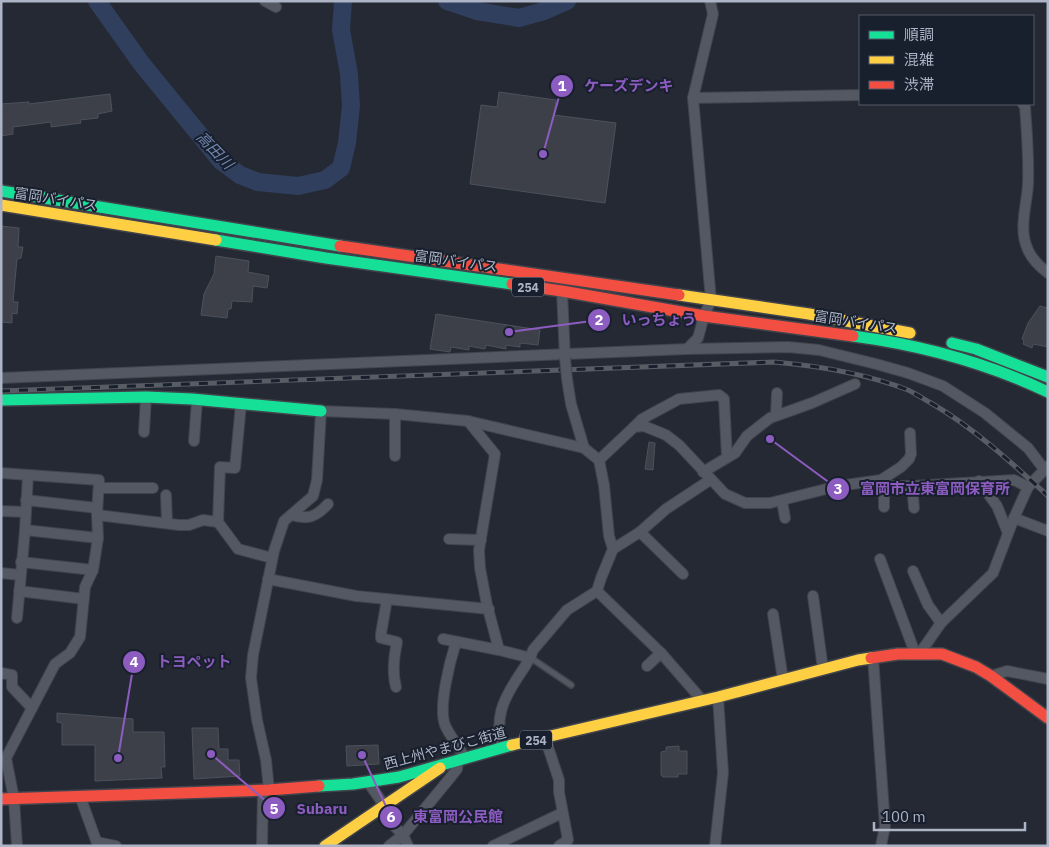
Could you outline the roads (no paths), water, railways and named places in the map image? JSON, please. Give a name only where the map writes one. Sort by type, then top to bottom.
[{"type":"main road","name":"富岡バイパス","points":[[1,191],[338,245],[810,314],[885,327],[921,336]]},
{"type":"main road","name":"富岡バイパス","points":[[1,205],[326,258],[562,291],[704,316],[883,340],[969,360],[1048,392]]},
{"type":"main road","points":[[940,340],[976,349],[1048,377]]},
{"type":"main road","points":[[1,400],[146,397],[321,411]]},
{"type":"main road","name":"西上州やまびこ街道","points":[[1,799],[266,790],[368,782],[399,777],[501,748],[718,697],[873,657],[917,653],[942,654],[976,667],[1048,718]]},
{"type":"main road","points":[[326,846],[444,765]]},
{"type":"street","points":[[265,1],[276,7]]},
{"type":"street","points":[[687,348],[698,338],[711,300],[693,98],[713,14],[710,1]]},
{"type":"street","points":[[693,98],[859,95]]},
{"type":"street","points":[[1024,105],[1029,146],[1024,233],[1028,249],[1039,266],[1048,273]]},
{"type":"street","points":[[562,291],[567,379],[571,404],[584,448]]},
{"type":"street","points":[[1,378],[565,356],[687,348],[788,347],[848,357],[908,373],[943,386],[984,413],[1028,448],[1046,468],[1028,487],[993,572],[941,623],[917,653],[880,559]]},
{"type":"street","points":[[501,748],[499,731],[500,713],[508,692],[530,658],[533,650],[567,610],[597,591],[613,549],[640,532],[727,456],[735,454],[754,430],[776,415],[812,403],[855,384]]},
{"type":"street","points":[[776,415],[777,393]]},
{"type":"street","points":[[599,460],[642,418],[678,399],[719,395],[724,399],[727,456]]},
{"type":"street","points":[[144,432],[146,397]]},
{"type":"street","points":[[194,441],[197,400]]},
{"type":"street","points":[[241,404],[235,468],[220,467],[218,522],[238,549],[272,558]]},
{"type":"street","points":[[262,846],[266,760],[257,720],[251,678],[253,655],[272,558],[284,521],[313,496],[317,480],[321,411],[395,414],[468,421],[584,448],[599,460],[604,485],[609,536],[613,549]]},
{"type":"street","points":[[395,414],[395,456]]},
{"type":"street","points":[[468,421],[495,454],[479,550],[480,568],[488,609],[499,650]]},
{"type":"street","points":[[634,427],[644,426],[666,435],[725,494],[745,503],[770,503],[838,486],[884,482],[901,467],[911,454],[910,433]]},
{"type":"street","points":[[1,473],[99,480],[98,538],[93,570],[85,587],[80,637],[70,653],[55,664],[6,758],[6,772]]},
{"type":"street","points":[[17,618],[28,475]]},
{"type":"street","points":[[884,482],[889,486],[912,486],[1014,480],[1028,487]]},
{"type":"street","points":[[979,481],[997,506],[1008,533]]},
{"type":"street","points":[[884,482],[884,508]]},
{"type":"street","points":[[912,486],[914,508]]},
{"type":"street","points":[[99,488],[153,488]]},
{"type":"street","points":[[166,495],[167,523]]},
{"type":"street","points":[[26,500],[167,523],[189,525],[203,520],[218,522]]},
{"type":"street","points":[[782,501],[785,518]]},
{"type":"street","points":[[291,515],[300,518],[318,514],[328,504]]},
{"type":"street","points":[[1,511],[26,512]]},
{"type":"street","points":[[1014,518],[1048,531]]},
{"type":"street","points":[[25,530],[98,538]]},
{"type":"street","points":[[640,532],[683,574]]},
{"type":"street","points":[[449,539],[481,540]]},
{"type":"street","points":[[21,562],[93,570]]},
{"type":"street","points":[[913,571],[928,605],[941,623]]},
{"type":"street","points":[[1,573],[20,574]]},
{"type":"street","points":[[268,579],[356,596],[488,609]]},
{"type":"street","points":[[19,591],[84,599]]},
{"type":"street","points":[[597,591],[661,654],[702,700]]},
{"type":"street","points":[[813,596],[823,669]]},
{"type":"street","points":[[387,599],[381,638],[397,642],[394,679],[396,687]]},
{"type":"street","points":[[773,614],[783,680]]},
{"type":"street","points":[[443,639],[530,658]]},
{"type":"street","points":[[389,846],[403,835],[457,769],[461,760],[443,718],[445,694],[456,642]]},
{"type":"street","points":[[647,666],[661,654]]},
{"type":"street","points":[[873,657],[885,826],[881,846]]},
{"type":"street","points":[[991,676],[1007,671],[1048,679]]},
{"type":"street","points":[[1,673],[12,674],[12,686],[32,708]]},
{"type":"street","points":[[715,846],[723,773],[718,697]]},
{"type":"street","points":[[545,738],[558,780],[558,792],[568,840],[559,846]]},
{"type":"street","points":[[1,758],[14,799],[17,846]]},
{"type":"street","points":[[368,782],[381,807],[403,835],[408,846]]},
{"type":"street","points":[[80,796],[98,844],[116,846]]},
{"type":"street","points":[[493,846],[562,813]]},
{"type":"lane","points":[[530,658],[571,684]]},
{"type":"waterway","name":"高田川","points":[[97,1],[141,63],[221,161],[240,175],[258,182],[298,186],[325,180],[341,168],[347,143],[351,106],[349,74],[341,30],[343,1]]},
{"type":"waterway","name":"高田川","points":[[447,1],[477,11],[519,18],[544,11],[567,1]]},
{"type":"railway","points":[[1,391],[774,362],[825,368],[858,375],[891,384],[911,392],[962,423],[1048,496]]},
{"type":"place","name":"ケーズデンキ","points":[[543,154]]},
{"type":"place","name":"いっちょう","points":[[509,332]]},
{"type":"place","name":"富岡市立東富岡保育所","points":[[770,439]]},
{"type":"place","name":"Subaru","points":[[211,754]]},
{"type":"place","name":"東富岡公民館","points":[[362,755]]},
{"type":"place","name":"トヨペット","points":[[118,758]]}]
